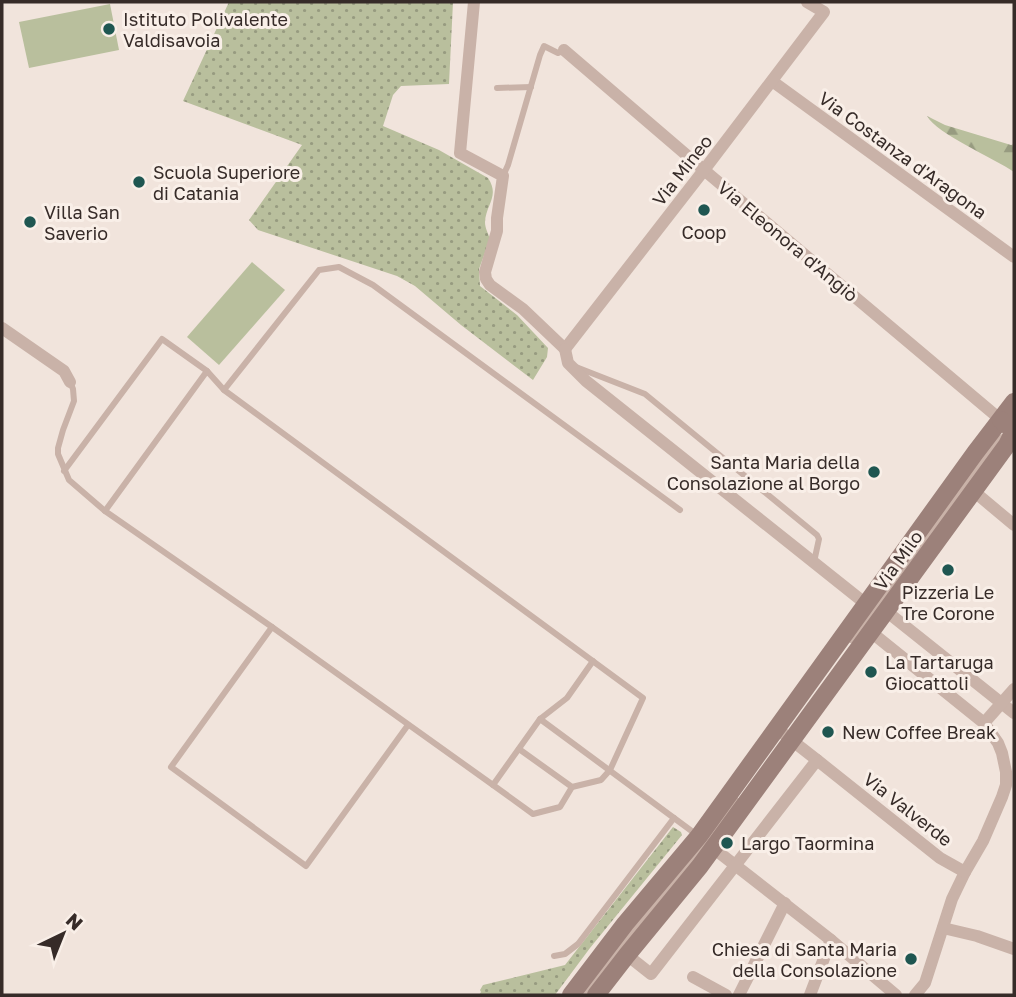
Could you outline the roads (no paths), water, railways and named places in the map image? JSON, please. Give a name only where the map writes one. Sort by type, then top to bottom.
[{"type":"main road","name":"Via Milo","points":[[785,732],[866,604],[965,484],[1007,445],[1008,425],[1014,402]]},
{"type":"main road","name":"Via Milo","points":[[785,732],[871,632],[965,484]]},
{"type":"main road","points":[[596,995],[642,937],[785,732]]},
{"type":"main road","points":[[571,995],[625,924],[706,842]]},
{"type":"street","points":[[474,2],[460,153],[503,176],[496,218],[497,231],[485,272],[486,279],[565,349],[568,363],[586,381],[866,604]]},
{"type":"street","name":"Via Mineo","points":[[565,349],[824,12],[807,2]]},
{"type":"street","name":"Via Eleonora d'Angiò","points":[[564,50],[1008,425]]},
{"type":"street","name":"Via Costanza d'Aragona","points":[[772,81],[1014,257]]},
{"type":"street","points":[[2,328],[64,371],[70,382]]},
{"type":"street","points":[[965,484],[1014,525]]},
{"type":"street","points":[[886,611],[1014,713]]},
{"type":"street","points":[[871,632],[984,723],[998,743],[1004,762],[1008,797],[952,899],[925,983],[915,995]]},
{"type":"street","points":[[984,723],[1014,689]]},
{"type":"street","name":"Via Valverde","points":[[785,732],[940,858],[965,872]]},
{"type":"street","points":[[627,955],[651,974],[817,760]]},
{"type":"street","points":[[706,842],[896,995]]},
{"type":"street","points":[[739,995],[785,903]]},
{"type":"street","points":[[943,928],[1014,949]]},
{"type":"street","points":[[810,995],[831,940]]},
{"type":"street","points":[[693,977],[726,995]]},
{"type":"lane","points":[[503,176],[544,46],[558,53],[564,50]]},
{"type":"lane","points":[[497,88],[531,87]]},
{"type":"lane","points":[[224,390],[319,270],[339,267],[373,285],[680,510]]},
{"type":"lane","points":[[64,471],[162,339],[207,371],[224,390],[643,698],[610,770],[601,780],[572,788],[560,807],[533,814],[105,511],[69,480],[64,471],[58,454],[62,430],[74,401],[70,382]]},
{"type":"lane","points":[[568,363],[645,394],[817,535],[819,539],[814,562]]},
{"type":"lane","points":[[105,511],[207,371]]},
{"type":"lane","points":[[843,651],[965,484]]},
{"type":"lane","points":[[272,627],[171,767],[306,866],[408,724]]},
{"type":"lane","points":[[493,785],[540,719],[567,698],[593,661]]},
{"type":"lane","points":[[540,719],[706,842]]},
{"type":"lane","points":[[519,749],[572,788]]},
{"type":"lane","points":[[583,995],[706,842],[737,799]]},
{"type":"lane","points":[[554,956],[565,954],[578,943],[674,818]]},
{"type":"place","name":"Istituto Polivalente Valdisavoia","points":[[109,29]]},
{"type":"place","name":"Scuola Superiore di Catania","points":[[139,182]]},
{"type":"place","name":"Coop","points":[[704,210]]},
{"type":"place","name":"Villa San Saverio","points":[[30,222]]},
{"type":"place","name":"Santa Maria della Consolazione al Borgo","points":[[874,472]]},
{"type":"place","name":"Pizzeria Le Tre Corone","points":[[948,570]]},
{"type":"place","name":"La Tartaruga Giocattoli","points":[[871,672]]},
{"type":"place","name":"New Coffee Break","points":[[828,732]]},
{"type":"place","name":"Largo Taormina","points":[[727,843]]},
{"type":"place","name":"Chiesa di Santa Maria della Consolazione","points":[[911,959]]}]
